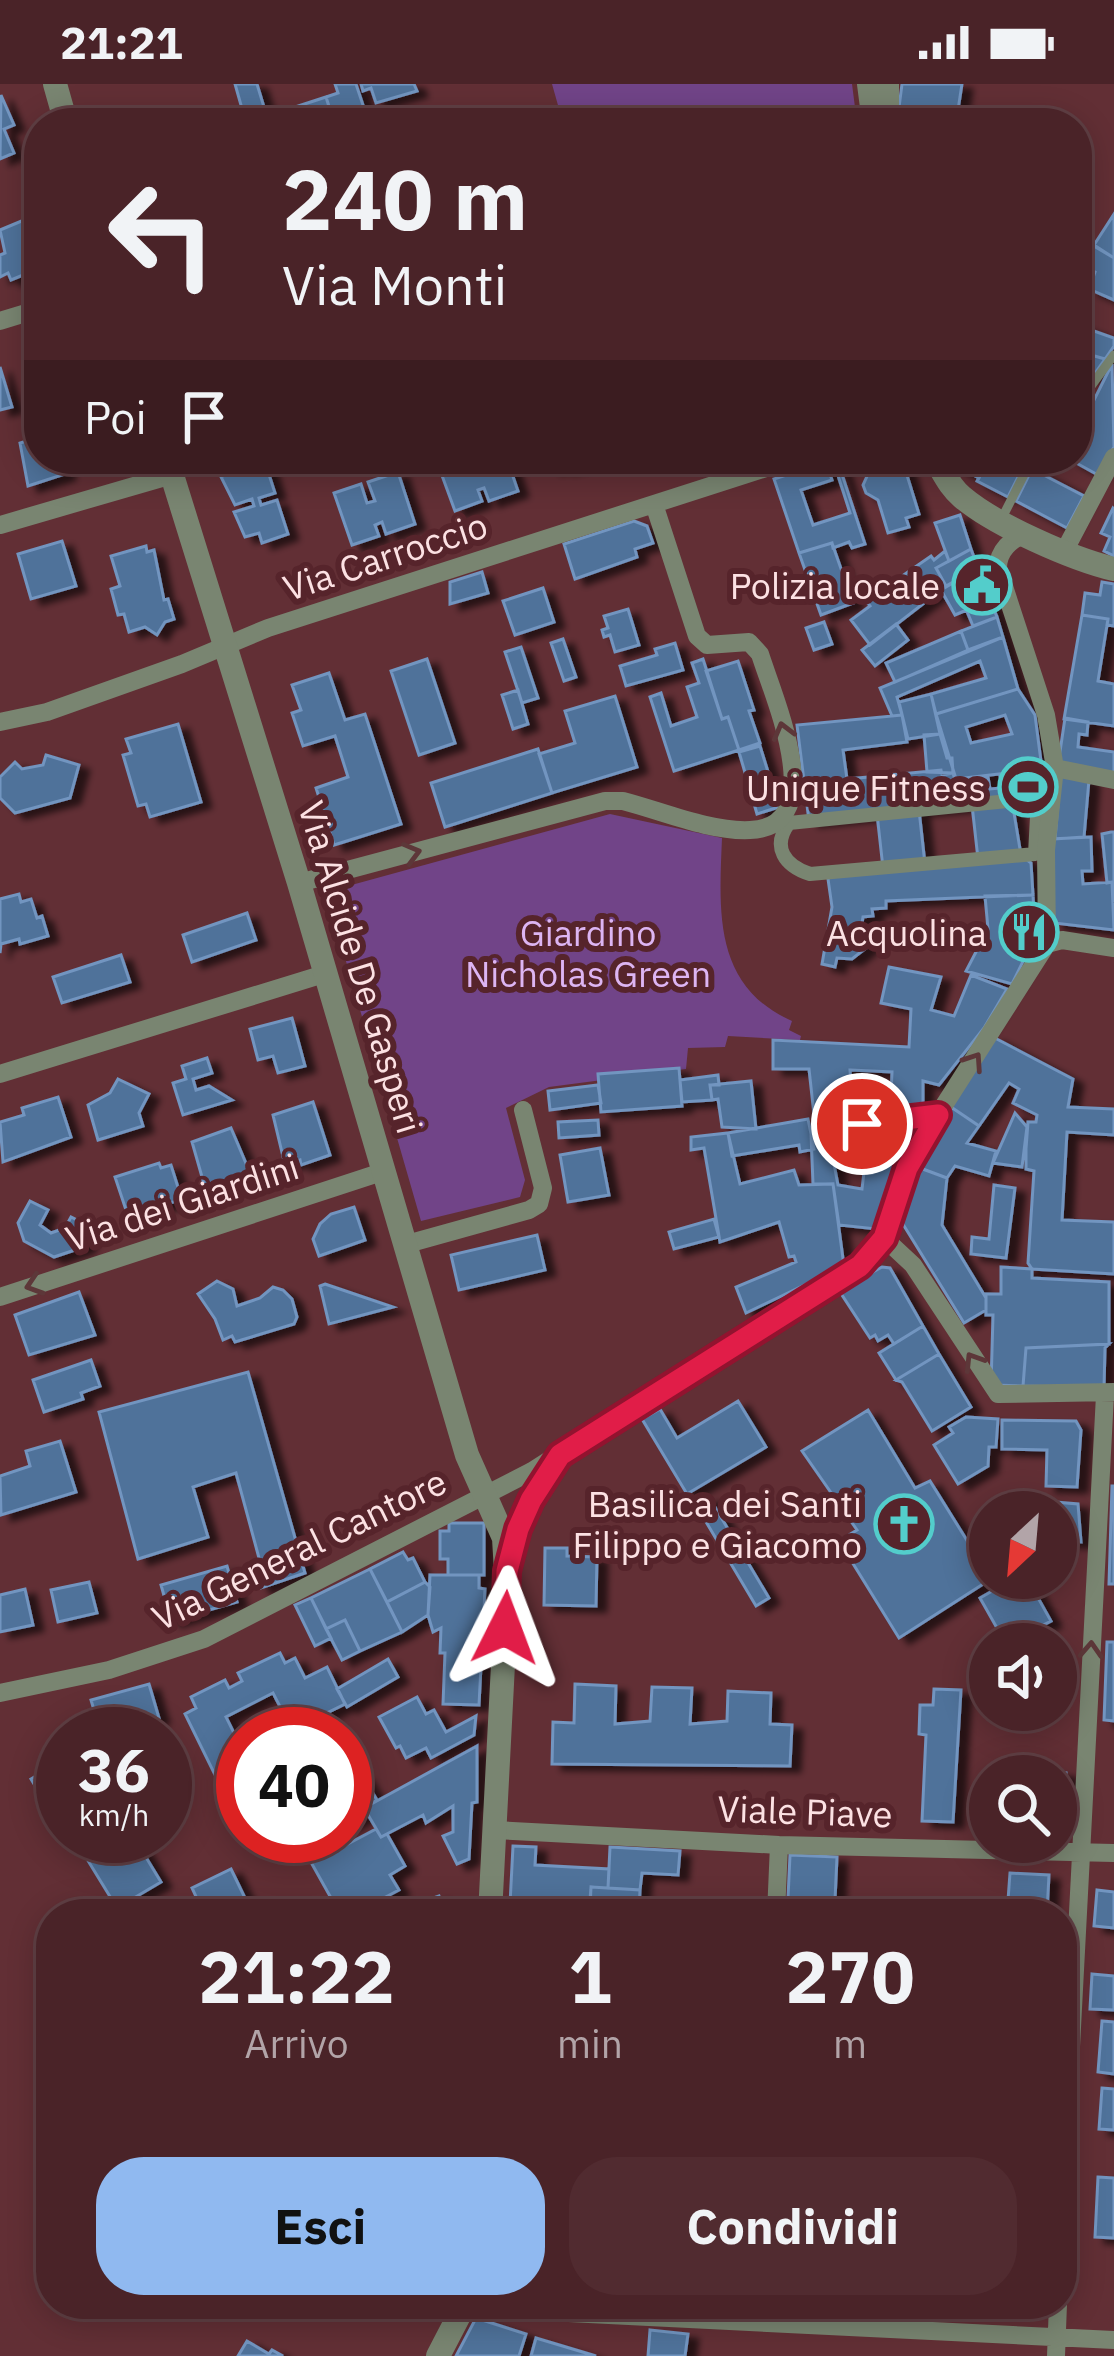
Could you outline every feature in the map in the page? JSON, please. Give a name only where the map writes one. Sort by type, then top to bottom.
[{"type":"street","points":[[1066,548],[1114,457]]},
{"type":"street","points":[[0,525],[149,474]]},
{"type":"street","name":"Via Alcide De Gasperi","points":[[172,474],[467,1455],[504,1538],[507,1571],[491,1899]]},
{"type":"street","name":"Via Carroccio","points":[[0,722],[47,712],[268,628],[747,474]]},
{"type":"street","points":[[948,474],[962,492],[1028,534],[1107,567]]},
{"type":"street","points":[[299,884],[604,801],[623,801],[754,830],[767,827],[792,802],[794,777],[784,732],[756,646],[741,640],[707,644],[697,636],[654,504]]},
{"type":"street","points":[[1001,517],[1107,567]]},
{"type":"street","points":[[1001,517],[999,577],[1046,716],[1055,768],[1046,850],[1047,944],[907,1168],[884,1238],[914,1265],[998,1394],[1110,1394],[1077,1899]]},
{"type":"street","points":[[998,558],[1008,543],[1028,534]]},
{"type":"street","points":[[1055,768],[1114,780]]},
{"type":"street","points":[[1038,798],[1035,854],[810,874],[791,867],[780,841],[789,823],[1038,798]]},
{"type":"street","points":[[1047,944],[1062,940],[1114,948]]},
{"type":"street","points":[[0,1074],[324,974]]},
{"type":"street","points":[[407,1244],[539,1204],[543,1188],[523,1110]]},
{"type":"street","points":[[823,1129],[938,1115]]},
{"type":"street","name":"Via dei Giardini","points":[[0,1297],[385,1171]]},
{"type":"street","name":"Via General Cantore","points":[[0,1693],[109,1670],[204,1639],[487,1495],[560,1455],[860,1266],[884,1238]]},
{"type":"street","points":[[507,1571],[524,1515],[560,1455]]},
{"type":"street","name":"Viale Piave","points":[[495,1830],[779,1845],[1114,1853]]},
{"type":"street","points":[[777,1899],[779,1845]]},
{"type":"street","points":[[438,2356],[460,2319]]},
{"type":"street","points":[[811,2319],[1056,2347],[1114,2340]]},
{"type":"lane","points":[[1092,385],[1114,355]]},
{"type":"lane","points":[[1001,517],[1024,474]]},
{"type":"green space","points":[[552,84],[852,84],[855,108],[559,108]]},
{"type":"green space","name":"Giardino Nicholas Green","points":[[610,814],[722,838],[722,919],[734,967],[766,1006],[792,1021],[789,1030],[801,1036],[800,1040],[728,1036],[725,1047],[688,1048],[686,1069],[549,1087],[506,1108],[525,1180],[520,1197],[421,1221],[326,892]]},
{"type":"building","points":[[235,84],[257,84],[264,108],[242,108]]},
{"type":"building","points":[[335,84],[356,84],[364,108],[330,108],[326,97],[338,93]]},
{"type":"building","points":[[361,84],[414,84],[417,91],[376,103],[371,88],[363,91]]},
{"type":"building","points":[[902,84],[962,84],[958,108],[899,108]]},
{"type":"building","points":[[1,95],[14,125],[4,129],[14,153],[0,159]]},
{"type":"building","points":[[326,97],[329,108],[292,108]]},
{"type":"building","points":[[1114,214],[1114,258],[1094,245]]},
{"type":"building","points":[[24,220],[24,275],[11,280],[8,273],[0,277],[0,255],[5,253],[0,230]]},
{"type":"building","points":[[1092,245],[1114,258],[1114,300],[1092,290]]},
{"type":"building","points":[[1092,330],[1114,338],[1105,359],[1092,355]]},
{"type":"building","points":[[1092,355],[1105,359],[1093,376]]},
{"type":"building","points":[[1112,364],[1114,447],[1098,475],[1092,472],[1092,404]]},
{"type":"building","points":[[0,367],[12,407],[0,410]]},
{"type":"building","points":[[26,474],[65,474],[28,486]]},
{"type":"building","points":[[269,474],[275,493],[259,498],[261,505],[277,500],[288,534],[262,543],[259,533],[245,537],[234,512],[254,506],[252,499],[235,505],[221,477]]},
{"type":"building","points":[[399,474],[415,524],[386,534],[382,522],[375,525],[379,536],[352,545],[334,493],[361,484],[367,503],[375,501],[368,482]]},
{"type":"building","points":[[441,474],[512,474],[518,491],[489,501],[484,488],[478,490],[482,501],[455,511]]},
{"type":"building","points":[[789,474],[830,474],[832,480],[801,490],[813,525],[850,513],[838,474],[842,474],[865,544],[852,548],[849,542],[833,548],[832,543],[799,553],[774,479]]},
{"type":"building","points":[[868,474],[907,474],[919,514],[906,518],[909,527],[888,533],[878,500],[863,485]]},
{"type":"building","points":[[980,474],[1020,474],[1008,497],[977,481]]},
{"type":"building","points":[[1030,474],[1042,474],[1084,496],[1067,528],[1016,501]]},
{"type":"building","points":[[1113,508],[1114,556],[1104,551],[1110,537],[1101,533]]},
{"type":"building","points":[[960,515],[971,549],[949,561],[935,523]]},
{"type":"building","points":[[634,521],[647,526],[653,543],[635,549],[637,557],[575,579],[564,544]]},
{"type":"building","points":[[62,541],[76,586],[31,599],[18,554]]},
{"type":"building","points":[[832,543],[853,603],[821,615],[799,553]]},
{"type":"building","points":[[146,546],[147,552],[154,550],[164,600],[168,599],[174,619],[165,622],[157,635],[145,627],[129,632],[111,589],[120,586],[111,556]]},
{"type":"building","points":[[971,549],[978,568],[946,586],[936,568]]},
{"type":"building","points":[[945,551],[949,561],[936,568],[946,586],[870,645],[851,620],[870,606],[866,601]]},
{"type":"building","points":[[978,568],[990,600],[955,615],[941,590]]},
{"type":"building","points":[[482,572],[488,593],[450,604],[450,582]]},
{"type":"building","points":[[1102,582],[1114,584],[1114,626],[1107,625],[1108,619],[1082,615],[1085,593],[1100,595]]},
{"type":"building","points":[[543,588],[554,622],[515,635],[503,601]]},
{"type":"building","points":[[990,600],[997,617],[973,626],[966,609]]},
{"type":"building","points":[[628,609],[639,645],[615,652],[610,635],[604,637],[602,630],[608,628],[604,616]]},
{"type":"building","points":[[1082,615],[1108,619],[1098,681],[1114,684],[1114,726],[1064,719]]},
{"type":"building","points":[[997,617],[1003,637],[968,650],[961,631]]},
{"type":"building","points":[[824,622],[832,644],[814,650],[806,628]]},
{"type":"building","points":[[896,624],[908,640],[875,666],[862,650]]},
{"type":"building","points":[[961,631],[968,650],[895,682],[886,663]]},
{"type":"building","points":[[1003,637],[1018,689],[936,714],[931,694],[986,678],[980,661],[897,697],[902,715],[892,716],[880,688]]},
{"type":"building","points":[[563,639],[576,677],[564,681],[551,643]]},
{"type":"building","points":[[675,643],[683,670],[626,686],[620,666],[657,655],[655,649]]},
{"type":"building","points":[[521,647],[538,698],[522,703],[505,652]]},
{"type":"building","points":[[427,659],[455,743],[419,755],[391,671]]},
{"type":"building","points":[[703,659],[722,719],[728,717],[739,750],[674,771],[650,697],[661,693],[671,726],[697,717],[687,687],[699,683],[692,663]]},
{"type":"building","points":[[738,661],[760,743],[739,750],[728,717],[722,719],[706,671]]},
{"type":"building","points":[[329,673],[345,720],[365,714],[401,824],[334,845],[316,788],[348,777],[335,736],[303,746],[292,713],[301,710],[292,685]]},
{"type":"building","points":[[1018,689],[1035,715],[1042,769],[956,779],[936,714]],"holes":[[[1005,715],[1012,734],[971,743],[966,727]]]},
{"type":"building","points":[[518,690],[528,724],[513,729],[502,695]]},
{"type":"building","points":[[931,694],[940,734],[908,739],[899,702]]},
{"type":"building","points":[[615,696],[637,767],[552,793],[539,754],[575,743],[565,711]]},
{"type":"building","points":[[902,715],[907,742],[843,750],[847,779],[941,770],[942,775],[953,773],[955,780],[988,777],[990,789],[1002,788],[1000,776],[1031,773],[1031,799],[1012,801],[1021,855],[1031,863],[1033,895],[886,901],[886,908],[872,909],[873,916],[863,917],[860,937],[869,938],[866,948],[852,959],[837,958],[835,967],[822,964],[832,907],[827,872],[883,868],[877,814],[809,821],[797,725]],"holes":[[[972,805],[978,859],[925,864],[919,810]]]},
{"type":"building","points":[[1065,718],[1088,722],[1087,735],[1079,734],[1078,747],[1114,752],[1114,774],[1058,765]]},
{"type":"building","points":[[178,724],[201,802],[150,817],[146,804],[138,806],[123,755],[131,753],[126,739]]},
{"type":"building","points":[[940,734],[947,758],[952,758],[953,773],[927,772],[924,735]]},
{"type":"building","points":[[760,746],[779,807],[757,814],[739,752]]},
{"type":"building","points":[[538,749],[552,793],[445,827],[431,783]]},
{"type":"building","points":[[46,755],[79,765],[70,798],[15,813],[0,798],[0,777],[15,762],[22,769],[43,765]]},
{"type":"building","points":[[1061,768],[1089,780],[1084,837],[1055,839]]},
{"type":"building","points":[[1114,832],[1114,902],[1102,834]]},
{"type":"building","points":[[1091,837],[1092,871],[1082,871],[1083,884],[1112,882],[1114,930],[1054,923],[1051,839]]},
{"type":"building","points":[[19,894],[21,902],[31,899],[48,936],[1,944],[0,953],[0,899]]},
{"type":"building","points":[[1033,895],[1035,937],[1012,984],[966,971],[988,929],[985,896]]},
{"type":"building","points":[[247,913],[256,940],[192,962],[183,935]]},
{"type":"building","points":[[121,955],[130,982],[62,1003],[53,977]]},
{"type":"building","points":[[889,967],[941,977],[931,1010],[954,1016],[971,975],[1007,989],[984,1028],[939,1085],[923,1081],[923,1112],[815,1124],[809,1069],[773,1069],[773,1040],[909,1047],[911,1009],[881,1003]],"holes":[[[850,1070],[892,1072],[891,1095],[852,1097]]]},
{"type":"building","points":[[292,1018],[305,1066],[278,1073],[273,1056],[258,1060],[250,1029]]},
{"type":"building","points":[[993,1037],[1073,1079],[1068,1107],[1114,1109],[1114,1135],[1067,1132],[1062,1220],[1114,1222],[1114,1274],[1032,1269],[1028,1263],[1034,1171],[1026,1169],[1026,1149],[1028,1122],[1036,1122],[1037,1115],[1013,1103],[1019,1089],[1009,1083],[979,1126],[951,1107]]},
{"type":"building","points":[[207,1058],[212,1073],[193,1079],[196,1090],[209,1086],[232,1100],[183,1115],[173,1083],[186,1079],[182,1066]]},
{"type":"building","points":[[679,1068],[682,1106],[601,1112],[598,1074]]},
{"type":"building","points":[[718,1075],[719,1085],[710,1085],[712,1100],[682,1102],[680,1080]]},
{"type":"building","points":[[118,1079],[149,1094],[139,1113],[143,1126],[98,1140],[88,1105],[110,1093]]},
{"type":"building","points":[[751,1081],[756,1129],[722,1127],[718,1099],[712,1100],[710,1085]]},
{"type":"building","points":[[598,1085],[601,1103],[550,1110],[548,1091]]},
{"type":"building","points":[[58,1097],[71,1137],[3,1162],[0,1122],[24,1115],[22,1108]]},
{"type":"building","points":[[313,1102],[330,1155],[285,1165],[273,1115]]},
{"type":"building","points":[[951,1107],[979,1126],[967,1143],[996,1151],[989,1176],[955,1166],[947,1178],[912,1165]]},
{"type":"building","points":[[1015,1113],[1027,1127],[1022,1167],[993,1163]]},
{"type":"building","points":[[808,1119],[814,1149],[800,1152],[799,1145],[732,1156],[728,1133]]},
{"type":"building","points":[[598,1120],[599,1135],[559,1138],[558,1122]]},
{"type":"building","points":[[916,1122],[895,1160],[886,1207],[876,1229],[839,1225],[833,1184],[813,1184],[811,1134]],"holes":[[[874,1148],[872,1173],[864,1172],[862,1189],[838,1185],[832,1153]]]},
{"type":"building","points":[[231,1128],[253,1180],[223,1191],[221,1186],[206,1191],[192,1142]]},
{"type":"building","points":[[728,1133],[740,1184],[794,1170],[799,1185],[833,1184],[844,1266],[746,1313],[736,1287],[796,1262],[794,1256],[789,1257],[779,1222],[720,1242],[704,1148],[691,1150],[691,1137]]},
{"type":"building","points":[[600,1148],[609,1195],[568,1202],[560,1155]]},
{"type":"building","points":[[159,1163],[161,1168],[171,1165],[182,1200],[127,1213],[115,1177]]},
{"type":"building","points":[[912,1165],[947,1178],[942,1225],[986,1298],[986,1310],[964,1323],[901,1221]]},
{"type":"building","points":[[994,1185],[1015,1188],[1006,1258],[971,1254],[972,1237],[989,1239]]},
{"type":"building","points":[[30,1201],[48,1210],[40,1225],[51,1233],[65,1228],[71,1217],[93,1228],[84,1247],[54,1257],[24,1241],[18,1223]]},
{"type":"building","points":[[354,1207],[365,1240],[319,1256],[313,1239],[320,1224],[331,1214]]},
{"type":"building","points":[[714,1219],[719,1237],[674,1249],[669,1232]]},
{"type":"building","points":[[537,1235],[545,1270],[459,1290],[451,1255]]},
{"type":"building","points":[[1001,1267],[1032,1269],[1032,1278],[1109,1282],[1109,1344],[1026,1348],[1023,1386],[991,1385],[993,1315],[986,1315],[986,1294],[1001,1294]]},
{"type":"building","points":[[890,1268],[923,1326],[894,1344],[888,1335],[878,1341],[875,1335],[870,1338],[840,1292],[864,1272]]},
{"type":"building","points":[[217,1281],[233,1289],[237,1306],[260,1298],[273,1287],[283,1290],[292,1299],[294,1324],[235,1342],[232,1336],[223,1340],[198,1294]]},
{"type":"building","points":[[320,1286],[393,1307],[329,1324]]},
{"type":"building","points":[[79,1292],[95,1335],[29,1355],[15,1315]]},
{"type":"building","points":[[923,1326],[939,1354],[896,1380],[879,1353]]},
{"type":"building","points":[[1109,1344],[1104,1388],[1023,1386],[1026,1348]]},
{"type":"building","points":[[939,1354],[971,1407],[932,1431],[902,1382],[896,1380]]},
{"type":"building","points":[[91,1360],[100,1386],[81,1393],[83,1399],[44,1412],[33,1380]]},
{"type":"building","points":[[248,1372],[305,1573],[261,1588],[253,1569],[259,1558],[236,1473],[193,1487],[208,1537],[138,1559],[99,1412]]},
{"type":"building","points":[[738,1401],[766,1447],[687,1494],[642,1419],[660,1409],[677,1438]]},
{"type":"building","name":"Basilica dei Santi Filippo e Giacomo","points":[[868,1410],[915,1488],[930,1481],[969,1544],[969,1593],[899,1638],[839,1541],[857,1530],[802,1451]]},
{"type":"building","points":[[966,1417],[998,1419],[996,1447],[989,1447],[988,1466],[958,1484],[934,1445],[953,1433],[949,1427]]},
{"type":"building","points":[[1002,1420],[1076,1421],[1081,1430],[1077,1487],[1046,1486],[1047,1450],[1002,1449]]},
{"type":"building","points":[[60,1441],[76,1492],[1,1515],[0,1476],[30,1466],[26,1451]]},
{"type":"building","points":[[1112,1486],[1114,1584],[1109,1584]]},
{"type":"building","points":[[709,1497],[769,1598],[756,1606],[696,1505]]},
{"type":"building","points":[[1077,1504],[1078,1504],[1081,1542],[1077,1542]]},
{"type":"building","points":[[449,1523],[484,1523],[484,1575],[448,1575],[448,1559],[440,1559],[440,1531],[449,1531]]},
{"type":"building","points":[[545,1548],[567,1548],[567,1556],[597,1557],[596,1606],[544,1605]]},
{"type":"building","points":[[403,1552],[408,1560],[413,1558],[425,1582],[387,1602],[370,1569]]},
{"type":"building","points":[[227,1566],[237,1602],[171,1621],[161,1585]]},
{"type":"building","points":[[370,1569],[402,1632],[360,1651],[345,1620],[326,1629],[311,1598]]},
{"type":"building","points":[[430,1575],[479,1575],[479,1588],[485,1589],[479,1705],[443,1704],[445,1653],[440,1653],[441,1628],[433,1632],[428,1615]]},
{"type":"building","points":[[89,1582],[97,1613],[58,1622],[51,1590]]},
{"type":"building","points":[[425,1582],[430,1587],[428,1615],[402,1632],[387,1602]]},
{"type":"building","points":[[25,1589],[33,1625],[0,1632],[0,1595]]},
{"type":"building","points":[[311,1598],[331,1638],[315,1646],[295,1605]]},
{"type":"building","points":[[981,1599],[1039,1599],[1051,1621],[1047,1623],[994,1623]]},
{"type":"building","points":[[345,1620],[360,1651],[342,1660],[326,1629]]},
{"type":"building","points":[[1107,1642],[1114,1642],[1114,1721],[1104,1720]]},
{"type":"building","points":[[280,1653],[285,1663],[295,1658],[305,1678],[327,1667],[345,1704],[280,1707],[273,1693],[246,1707],[216,1707],[216,1777],[192,1728],[196,1708],[191,1697],[225,1680],[229,1688],[242,1681],[238,1673]]},
{"type":"building","points":[[388,1659],[398,1677],[347,1707],[337,1689]]},
{"type":"building","points":[[149,1684],[156,1707],[93,1707],[91,1700]]},
{"type":"building","points":[[575,1684],[616,1686],[615,1724],[650,1721],[652,1687],[692,1688],[690,1724],[727,1721],[728,1691],[771,1693],[770,1724],[792,1725],[790,1766],[552,1764],[553,1722],[574,1723]]},
{"type":"building","points":[[934,1689],[961,1690],[953,1822],[922,1821],[926,1735],[919,1734],[920,1705],[933,1705]]},
{"type":"building","points":[[417,1697],[426,1714],[434,1710],[446,1732],[476,1716],[474,1735],[431,1758],[426,1748],[406,1758],[379,1717]]},
{"type":"building","points":[[477,1746],[477,1802],[472,1803],[469,1859],[457,1864],[443,1836],[453,1832],[453,1806],[426,1823],[423,1815],[381,1837],[372,1822],[372,1804]]},
{"type":"building","points":[[376,1829],[381,1837],[387,1834],[405,1866],[390,1875],[399,1890],[384,1899],[332,1899],[311,1863],[372,1863],[372,1831]]},
{"type":"building","points":[[513,1846],[536,1847],[535,1865],[609,1869],[608,1888],[591,1887],[590,1899],[510,1899]]},
{"type":"building","points":[[610,1847],[680,1851],[678,1875],[642,1873],[640,1890],[608,1888]]},
{"type":"building","points":[[790,1855],[837,1857],[835,1899],[788,1898]]},
{"type":"building","points":[[89,1863],[149,1863],[161,1882],[132,1899],[111,1899]]},
{"type":"building","points":[[231,1869],[246,1899],[197,1899],[192,1888]]},
{"type":"building","points":[[1010,1873],[1049,1875],[1048,1899],[1008,1899]]},
{"type":"building","points":[[591,1887],[640,1890],[640,1899],[590,1899]]},
{"type":"building","points":[[1097,1890],[1114,1892],[1114,1928],[1094,1926]]},
{"type":"building","points":[[1092,1974],[1114,1976],[1114,2010],[1090,2009]]},
{"type":"building","points":[[1102,2021],[1114,2022],[1114,2074],[1098,2072]]},
{"type":"building","points":[[1102,2088],[1114,2089],[1114,2130],[1099,2129]]},
{"type":"building","points":[[1098,2177],[1114,2178],[1114,2238],[1095,2237]]},
{"type":"building","points":[[475,2319],[526,2334],[519,2356],[456,2356]]},
{"type":"building","points":[[650,2330],[688,2334],[685,2356],[648,2356]]},
{"type":"building","points":[[536,2338],[596,2356],[531,2356]]},
{"type":"building","points":[[247,2341],[269,2354],[272,2350],[283,2356],[238,2356]]},
{"type":"place","name":"Polizia locale","points":[[982,585]]},
{"type":"place","name":"Unique Fitness","points":[[1028,787]]},
{"type":"place","name":"Acquolina","points":[[1029,932]]},
{"type":"place","name":"Basilica dei Santi Filippo e Giacomo","points":[[904,1524]]},
{"type":"route","points":[[505,1628],[507,1571],[518,1529],[560,1455],[784,1310],[842,1278],[878,1247],[889,1229],[907,1168],[938,1115],[862,1124]]}]
